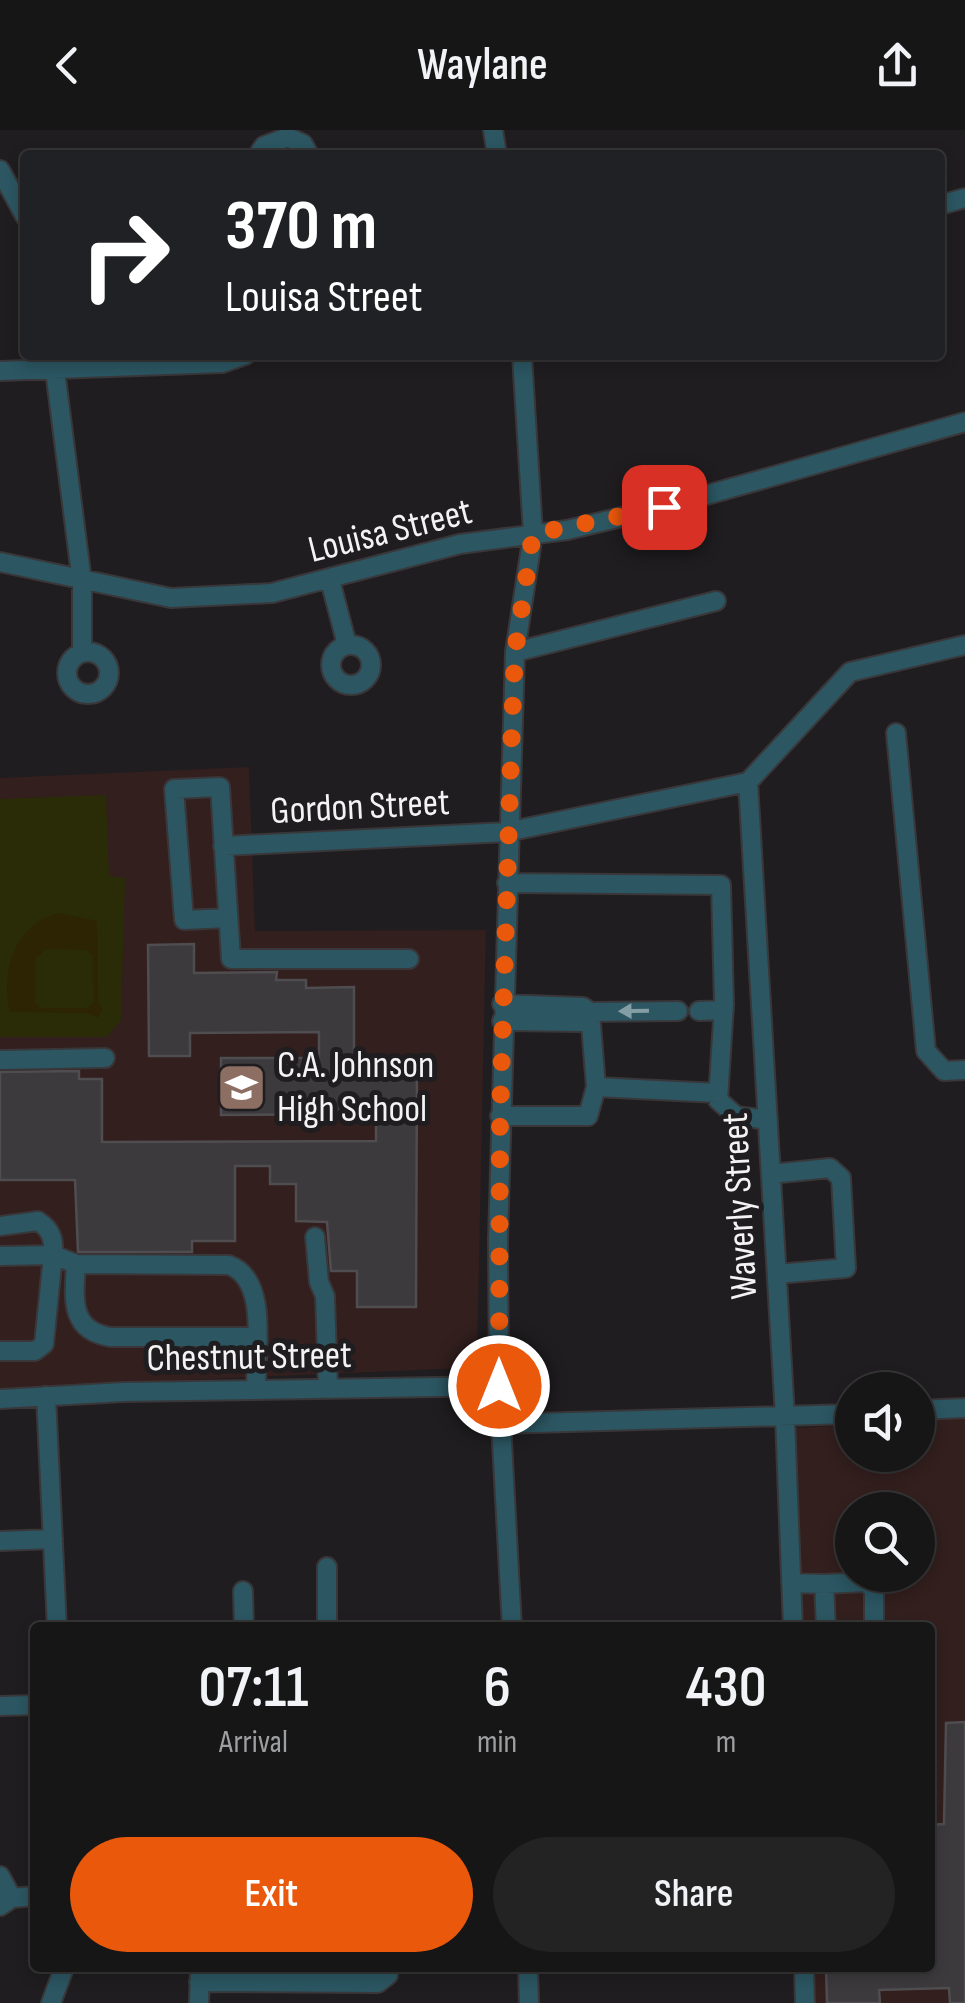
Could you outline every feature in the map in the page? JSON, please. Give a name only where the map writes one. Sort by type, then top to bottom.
[{"type":"street","points":[[261,150],[288,137],[306,150]]},
{"type":"street","points":[[0,170],[20,207]]},
{"type":"street","points":[[0,371],[54,362],[231,360]]},
{"type":"street","points":[[512,1622],[499,1386],[500,1116],[515,652],[533,534],[522,360]]},
{"type":"street","points":[[54,362],[82,582],[82,653]]},
{"type":"street","name":"Louisa Street","points":[[0,562],[171,598],[216,599],[272,593],[460,544],[533,534],[664,507],[965,422]]},
{"type":"street","points":[[330,580],[347,645]]},
{"type":"street","points":[[515,652],[716,601]]},
{"type":"street","points":[[748,782],[850,672],[965,645]]},
{"type":"street","points":[[896,733],[926,1052],[944,1072],[965,1070]]},
{"type":"street","name":"Gordon Street","points":[[233,846],[508,832],[748,782]]},
{"type":"street","name":"Waverly Street","points":[[748,782],[786,1417],[793,1622]]},
{"type":"street","points":[[228,918],[184,920],[174,789],[220,787],[233,846],[228,918],[231,959],[409,959]]},
{"type":"street","points":[[507,883],[721,886],[724,1010],[718,1093],[721,1105],[736,1116],[768,1120]]},
{"type":"street","points":[[722,896],[754,892]]},
{"type":"street","points":[[699,1011],[724,1010]]},
{"type":"street","points":[[502,1012],[580,1022],[590,1012],[678,1011]]},
{"type":"street","points":[[500,1116],[588,1116],[596,1087],[590,1012]]},
{"type":"street","points":[[0,1060],[104,1058]]},
{"type":"street","points":[[596,1087],[718,1093]]},
{"type":"street","points":[[771,1174],[830,1168],[840,1178],[846,1268],[777,1274]]},
{"type":"street","points":[[0,1226],[18,1220],[38,1221],[52,1237],[53,1255],[44,1344],[35,1351],[0,1351]]},
{"type":"street","points":[[315,1237],[324,1296],[328,1388]]},
{"type":"street","points":[[0,1256],[53,1255],[76,1264],[236,1267],[248,1277],[254,1292],[256,1390]]},
{"type":"street","points":[[76,1264],[76,1312],[92,1333],[110,1337],[255,1337]]},
{"type":"street","name":"Chestnut Street","points":[[0,1399],[499,1386]]},
{"type":"street","points":[[46,1396],[57,1622]]},
{"type":"street","points":[[935,1409],[965,1408]]},
{"type":"street","points":[[501,1424],[835,1415]]},
{"type":"street","points":[[0,1541],[53,1539]]},
{"type":"street","points":[[327,1567],[327,1622]]},
{"type":"street","points":[[791,1583],[866,1582],[874,1590],[874,1622]]},
{"type":"street","points":[[824,1584],[826,1622]]},
{"type":"street","points":[[243,1591],[244,1622]]},
{"type":"street","points":[[0,1706],[30,1705]]},
{"type":"street","points":[[0,1876],[6,1902]]},
{"type":"street","points":[[50,2003],[62,1972]]},
{"type":"street","points":[[199,2003],[200,1975],[378,1984],[388,1972]]},
{"type":"street","points":[[528,1972],[529,2003]]},
{"type":"street","points":[[804,1972],[805,2003]]},
{"type":"shaded area","name":"C.A. Johnson High School","points":[[249,767],[255,931],[486,930],[477,1359],[466,1368],[0,1388],[0,778]]},
{"type":"shaded area","points":[[965,1418],[965,2003],[815,2003],[813,1972],[935,1972],[935,1622],[802,1622],[795,1428],[835,1426],[835,1472],[935,1472],[935,1420]]},
{"type":"green space","points":[[106,795],[109,876],[125,878],[121,1020],[107,1037],[0,1037],[0,799]]},
{"type":"sand","points":[[59,913],[97,921],[98,1002],[103,1010],[97,1018],[87,1013],[10,1012],[7,980],[15,950],[44,918]],"holes":[[[46,949],[86,950],[93,956],[94,1002],[87,1008],[41,1008],[35,1002],[35,959]]]},
{"type":"building","points":[[194,944],[194,973],[277,972],[276,980],[306,980],[306,988],[354,987],[354,1064],[417,1064],[416,1307],[357,1307],[357,1271],[331,1271],[327,1222],[296,1221],[296,1184],[270,1184],[270,1166],[235,1166],[235,1241],[192,1241],[192,1252],[78,1252],[75,1180],[0,1180],[0,1072],[79,1071],[79,1079],[102,1079],[102,1142],[376,1141],[376,1100],[352,1100],[352,1114],[221,1115],[221,1058],[319,1058],[319,1032],[190,1033],[190,1056],[149,1056],[148,945]]},
{"type":"building","points":[[965,1722],[965,2003],[950,2003],[949,1988],[879,1990],[880,2003],[827,2003],[826,1972],[935,1972],[935,1825],[944,1824],[946,1723]]},
{"type":"place","name":"C.A. Johnson High School","points":[[242,1087]]},
{"type":"route","points":[[499,1386],[500,1116],[512,724],[515,652],[533,534],[664,507]]}]
